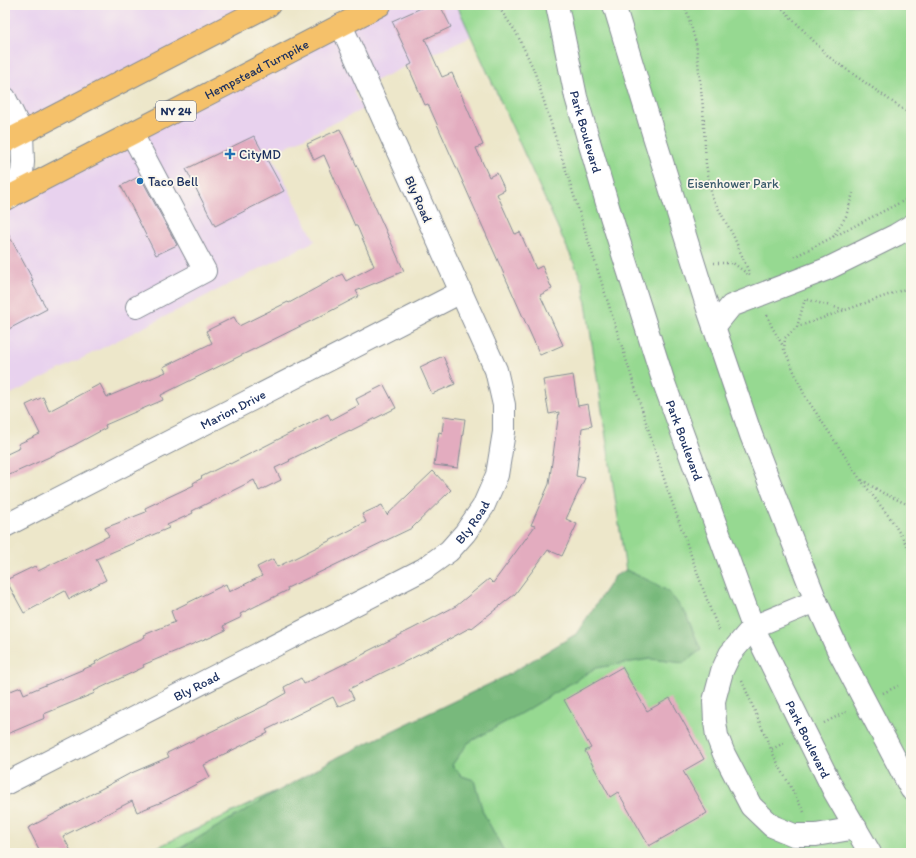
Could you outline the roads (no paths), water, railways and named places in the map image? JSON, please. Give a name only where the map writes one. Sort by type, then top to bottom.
[{"type":"main road","points":[[14,138],[269,5]]},
{"type":"main road","name":"Hempstead Turnpike","points":[[8,198],[380,5]]},
{"type":"street","name":"Park Boulevard","points":[[557,5],[576,97],[609,210],[664,383],[753,628],[834,791],[870,853]]},
{"type":"street","points":[[614,5],[708,309],[751,435],[816,601],[838,650],[911,789]]},
{"type":"street","name":"Bly Road","points":[[5,784],[424,569],[448,551],[465,533],[484,507],[497,475],[504,432],[504,405],[496,370],[341,25]]},
{"type":"street","points":[[5,98],[14,138],[23,162],[22,173],[8,198]]},
{"type":"street","points":[[132,134],[205,271],[138,307]]},
{"type":"street","points":[[714,327],[731,306],[755,286],[827,269],[911,226]]},
{"type":"street","name":"Marion Drive","points":[[5,526],[461,292]]},
{"type":"street","points":[[816,601],[753,628],[730,654],[722,671],[714,701],[717,736],[724,754],[751,806],[772,826],[794,835],[816,835],[856,828]]},
{"type":"place","name":"CityMD","points":[[230,154]]},
{"type":"place","name":"Taco Bell","points":[[140,181]]},
{"type":"park label","name":"Eisenhower Park","points":[[733,183]]}]
